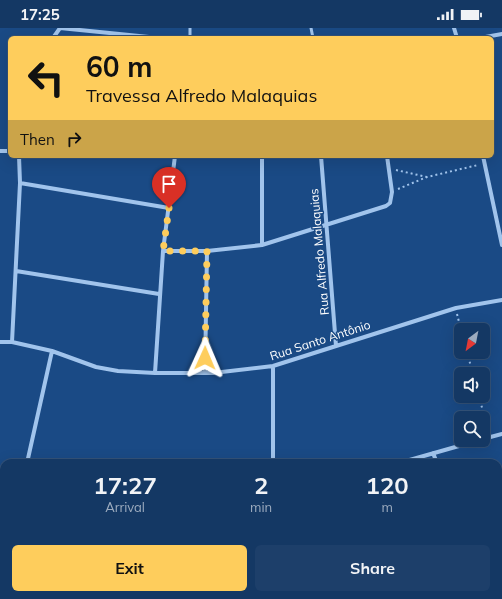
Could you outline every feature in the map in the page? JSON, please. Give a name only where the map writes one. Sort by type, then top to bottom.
[{"type":"street","points":[[54,36],[60,28],[139,36]]},
{"type":"street","points":[[491,36],[502,34]]},
{"type":"street","points":[[12,342],[20,183],[19,158]]},
{"type":"street","points":[[155,373],[159,294],[175,158]]},
{"type":"street","points":[[262,158],[262,245]]},
{"type":"street","name":"Rua Alfredo Malaquias","points":[[321,158],[336,346]]},
{"type":"street","points":[[163,251],[207,251],[262,245],[386,206],[390,203],[392,192],[387,158]]},
{"type":"street","points":[[484,158],[502,245]]},
{"type":"street","points":[[20,183],[169,208]]},
{"type":"street","points":[[205,373],[207,251]]},
{"type":"street","points":[[16,271],[159,294]]},
{"type":"street","name":"Rua Santo Antônio","points":[[0,342],[12,342],[52,351],[96,367],[155,373],[205,373],[273,366],[456,308],[502,300]]},
{"type":"street","points":[[28,459],[52,351]]},
{"type":"street","points":[[273,366],[274,459]]},
{"type":"street","points":[[490,438],[502,434]]},
{"type":"street","points":[[413,459],[456,447]]},
{"type":"street","points":[[433,453],[435,459]]},
{"type":"path","points":[[392,192],[427,177],[485,163]]},
{"type":"path","points":[[389,168],[427,177]]},
{"type":"path","points":[[456,308],[459,323]]},
{"type":"route","points":[[169,208],[163,251],[207,251],[205,358]]}]
